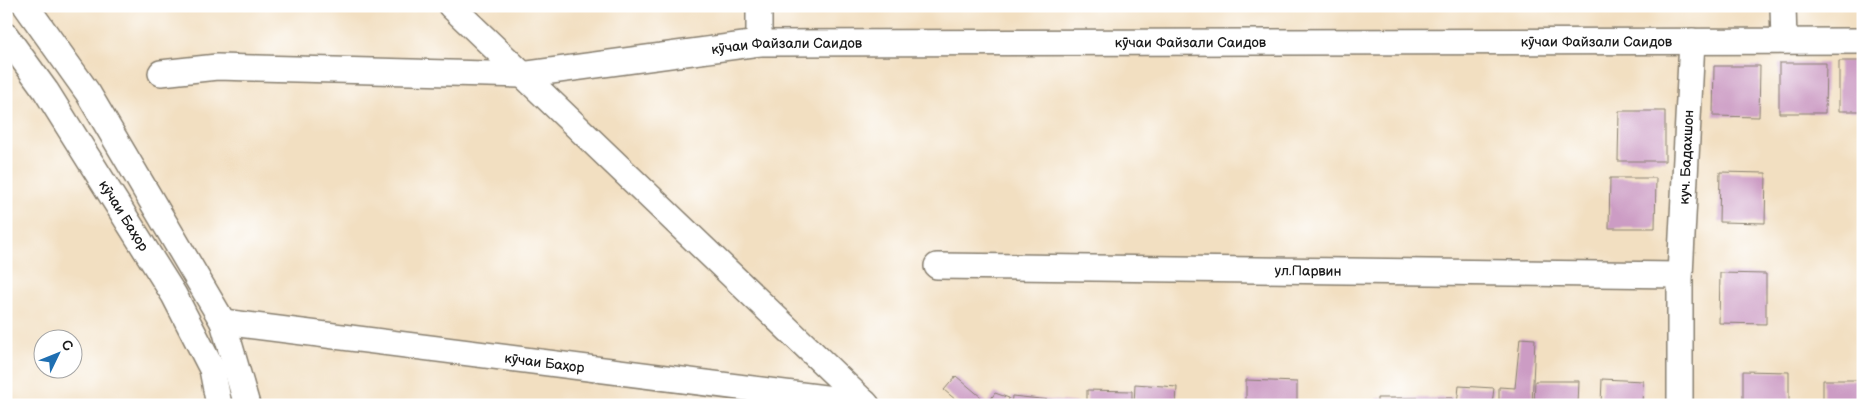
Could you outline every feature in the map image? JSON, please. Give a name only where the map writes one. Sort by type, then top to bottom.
[{"type":"street","points":[[26,6],[88,93],[223,322],[247,405]]},
{"type":"street","name":"кӯчаи Баҳор","points":[[451,6],[866,404]]},
{"type":"street","points":[[759,6],[759,43]]},
{"type":"street","points":[[1783,6],[1784,41]]},
{"type":"street","name":"кӯчаи Баҳор","points":[[6,36],[46,91],[174,296],[212,369],[219,405]]},
{"type":"street","name":"куч. Бадахшон","points":[[1680,405],[1680,275],[1692,41]]},
{"type":"street","name":"кӯчаи Файзали Саидов","points":[[521,75],[759,43],[1863,41]]},
{"type":"street","points":[[162,73],[217,67],[521,75]]},
{"type":"street","name":"ул.Парвин","points":[[937,266],[1680,275]]},
{"type":"street","name":"кӯчаи Баҳор","points":[[223,322],[866,404]]},
{"type":"building","points":[[1839,61],[1863,61],[1863,111],[1839,111]]},
{"type":"building","points":[[1779,63],[1826,63],[1825,113],[1779,113]]},
{"type":"building","points":[[1714,66],[1760,66],[1759,117],[1713,116]]},
{"type":"building","points":[[1619,111],[1665,111],[1665,161],[1618,161]]},
{"type":"building","points":[[1720,172],[1766,173],[1765,223],[1719,222]]},
{"type":"building","points":[[1610,178],[1656,178],[1655,228],[1609,228]]},
{"type":"building","points":[[1720,273],[1766,274],[1766,324],[1719,323]]},
{"type":"building","points":[[1520,338],[1535,339],[1532,405],[1499,405],[1499,387],[1515,388]]},
{"type":"building","points":[[1743,371],[1789,372],[1789,405],[1743,405]]},
{"type":"building","points":[[956,376],[988,403],[995,393],[1009,398],[1007,405],[962,405],[944,390]]},
{"type":"building","points":[[1602,379],[1643,381],[1642,405],[1601,405]]},
{"type":"building","points":[[1246,380],[1297,382],[1297,405],[1246,405]]},
{"type":"building","points":[[1823,380],[1863,380],[1863,405],[1823,405]]},
{"type":"building","points":[[1535,381],[1579,381],[1578,405],[1534,405]]},
{"type":"building","points":[[1135,384],[1177,387],[1176,405],[1134,405]]},
{"type":"building","points":[[1459,386],[1494,388],[1492,405],[1457,405]]},
{"type":"building","points":[[1087,390],[1132,391],[1132,405],[1087,405]]},
{"type":"building","points":[[1012,396],[1079,403],[1079,405],[1011,405]]},
{"type":"building","points":[[1377,398],[1453,398],[1453,405],[1377,405]]}]
